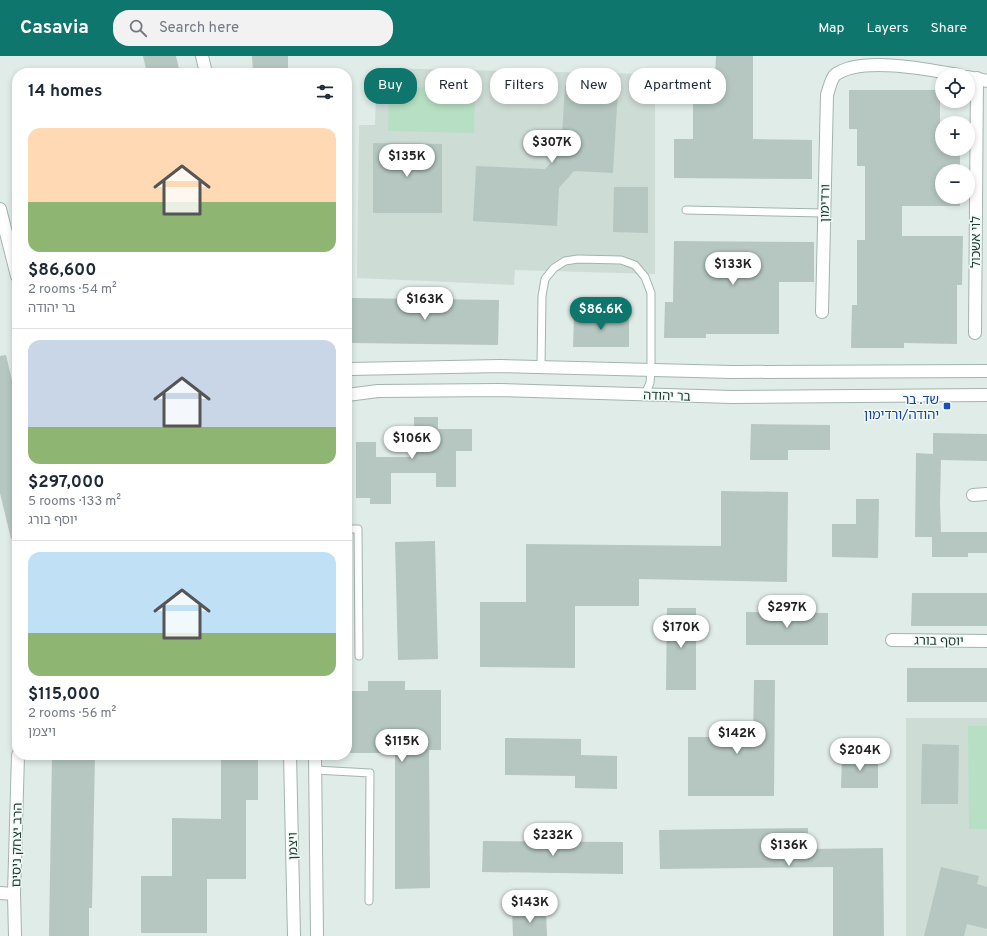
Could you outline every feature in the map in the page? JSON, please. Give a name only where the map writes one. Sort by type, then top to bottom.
[{"type":"street","points":[[202,56],[205,68]]},
{"type":"street","name":"ורדימון","points":[[822,312],[827,95],[834,75],[850,65],[873,62],[897,64],[935,71]]},
{"type":"street","name":"לוי אשכול","points":[[975,333],[977,78]]},
{"type":"street","points":[[0,209],[12,256]]},
{"type":"street","name":"בר יהודה","points":[[352,369],[500,366],[732,372],[987,371]]},
{"type":"street","name":"בר יהודה","points":[[352,395],[378,391],[469,390],[732,397],[987,395]]},
{"type":"street","points":[[973,495],[987,494]]},
{"type":"street","name":"יוסף בורג","points":[[892,640],[987,641]]},
{"type":"street","name":"הרב יצחק ניסים","points":[[15,936],[14,894],[18,760]]},
{"type":"street","name":"ויצמן","points":[[290,760],[294,936]]},
{"type":"street","name":"ויצמן","points":[[315,760],[316,936]]},
{"type":"street","points":[[0,893],[14,894]]},
{"type":"lane","points":[[686,210],[824,213]]},
{"type":"lane","points":[[541,367],[542,296],[545,279],[554,268],[565,261],[578,259],[621,260],[635,265],[645,277],[651,293],[651,370],[650,383],[645,394]]},
{"type":"lane","points":[[352,530],[358,530],[359,656]]},
{"type":"lane","points":[[315,770],[370,773],[369,901]]},
{"type":"shaded area","points":[[417,69],[425,69],[425,104],[482,104],[482,70],[490,70],[490,104],[558,104],[558,72],[566,72],[566,104],[621,104],[621,73],[629,74],[629,104],[655,104],[655,274],[515,270],[514,285],[357,278],[359,125],[375,125],[376,104],[417,104]]},
{"type":"shaded area","points":[[906,718],[987,718],[987,936],[906,936]]},
{"type":"green space","points":[[417,87],[425,87],[425,104],[475,104],[474,133],[388,131],[389,104],[417,104]]},
{"type":"green space","points":[[968,726],[987,726],[987,829],[969,829]]},
{"type":"building","points":[[143,56],[176,56],[179,68],[146,68]]},
{"type":"building","points":[[252,56],[288,56],[288,68],[253,68]]},
{"type":"building","points":[[716,56],[753,56],[753,139],[812,140],[812,179],[674,178],[674,139],[693,139],[693,104],[726,104],[726,68],[715,68]]},
{"type":"building","points":[[565,86],[566,104],[617,104],[613,173],[574,171],[559,188],[557,226],[473,221],[476,166],[545,169],[561,152]]},
{"type":"building","points":[[849,90],[935,90],[935,108],[940,108],[940,116],[935,116],[935,156],[960,156],[960,164],[935,164],[935,204],[960,204],[960,206],[902,206],[902,236],[963,236],[962,285],[957,285],[957,344],[904,343],[904,348],[851,348],[852,305],[857,305],[857,240],[865,240],[865,166],[857,166],[857,129],[849,129]]},
{"type":"building","points":[[373,143],[442,144],[442,213],[373,213]]},
{"type":"building","points":[[614,187],[648,187],[648,233],[613,232]]},
{"type":"building","points":[[674,241],[814,242],[814,282],[779,282],[779,334],[706,334],[706,338],[664,338],[665,302],[673,302]]},
{"type":"building","points":[[352,298],[499,300],[498,345],[352,343]]},
{"type":"building","points":[[574,315],[629,316],[629,347],[573,347]]},
{"type":"building","points":[[6,355],[12,380],[11,539],[0,493],[0,356]]},
{"type":"building","points":[[414,417],[438,417],[438,429],[472,429],[472,451],[456,451],[456,487],[436,487],[436,473],[391,473],[391,504],[370,504],[370,498],[356,498],[356,442],[376,442],[376,457],[414,457]]},
{"type":"building","points":[[751,424],[830,425],[830,450],[788,450],[788,460],[750,460]]},
{"type":"building","points":[[933,433],[987,434],[987,461],[941,460],[940,503],[941,532],[987,532],[987,553],[968,553],[968,557],[932,557],[932,537],[915,537],[916,453],[933,454]]},
{"type":"building","points":[[721,491],[788,492],[787,582],[639,579],[639,606],[575,606],[575,668],[480,667],[480,602],[526,602],[526,544],[721,546]]},
{"type":"building","points":[[856,499],[879,499],[878,558],[832,557],[832,524],[856,524]]},
{"type":"building","points":[[435,541],[438,659],[398,660],[395,542]]},
{"type":"building","points":[[912,593],[987,593],[987,626],[911,626]]},
{"type":"building","points":[[667,608],[696,608],[696,690],[666,690]]},
{"type":"building","points":[[746,612],[828,613],[828,645],[746,645]]},
{"type":"building","points":[[907,668],[987,668],[987,702],[907,702]]},
{"type":"building","points":[[754,680],[775,680],[774,796],[688,796],[688,737],[753,737]]},
{"type":"building","points":[[368,681],[405,681],[405,690],[441,690],[441,750],[429,750],[430,888],[395,889],[395,753],[352,753],[352,691],[368,691]]},
{"type":"building","points":[[505,738],[581,739],[581,755],[617,756],[617,789],[575,788],[575,776],[505,775]]},
{"type":"building","points":[[922,744],[959,745],[958,804],[921,804]]},
{"type":"building","points":[[842,755],[878,755],[878,788],[841,788]]},
{"type":"building","points":[[52,760],[95,760],[92,908],[89,908],[89,936],[49,936]]},
{"type":"building","points":[[221,760],[258,760],[258,800],[246,800],[246,879],[207,879],[207,933],[141,933],[141,876],[172,876],[172,818],[221,819]]},
{"type":"building","points":[[808,828],[808,849],[883,848],[884,936],[833,936],[833,867],[660,869],[659,830]]},
{"type":"building","points":[[483,841],[623,842],[623,874],[482,872]]},
{"type":"building","points":[[941,867],[979,876],[977,884],[987,887],[987,929],[967,924],[964,936],[924,936]]},
{"type":"building","points":[[512,911],[546,911],[547,936],[513,936]]},
{"type":"place","name":"שד. בר יהודה/ורדימון","points":[[947,406]]}]
